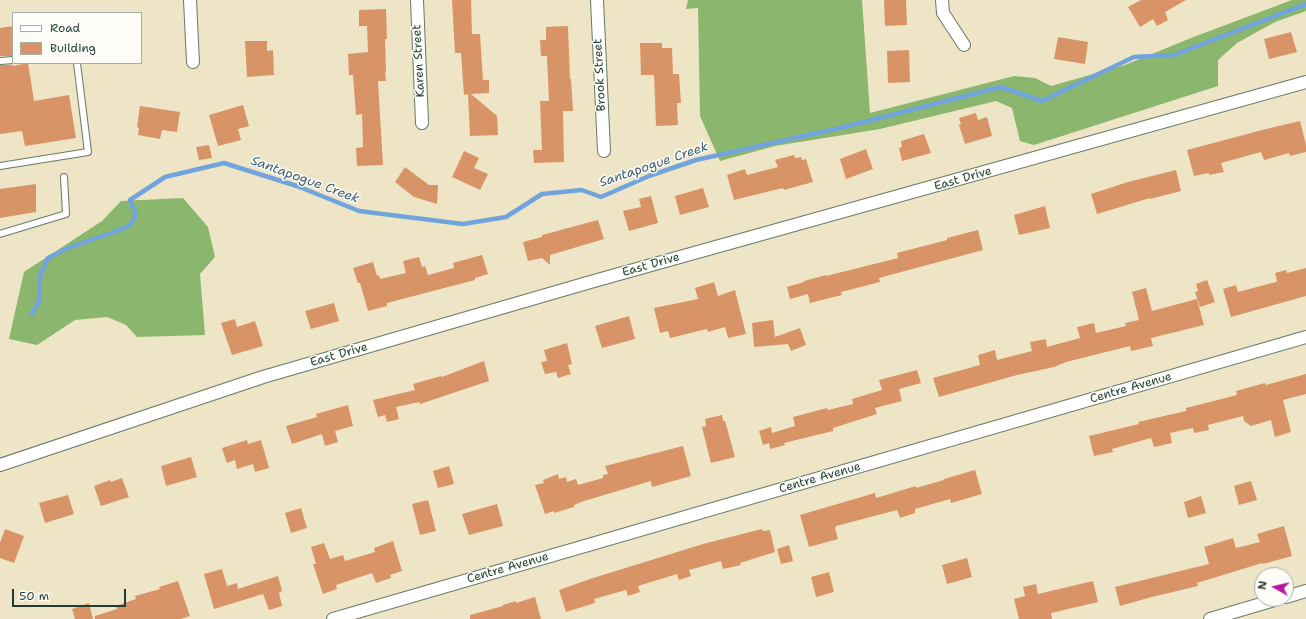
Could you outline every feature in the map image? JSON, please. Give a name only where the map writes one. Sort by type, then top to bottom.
[{"type":"street","points":[[190,0],[193,62]]},
{"type":"street","name":"Karen Street","points":[[417,0],[422,123]]},
{"type":"street","name":"Brook Street","points":[[597,0],[604,151]]},
{"type":"street","points":[[942,0],[943,14],[964,45]]},
{"type":"street","name":"East Drive","points":[[0,464],[270,375],[594,281],[1306,82]]},
{"type":"street","name":"Centre Avenue","points":[[333,619],[1306,337]]},
{"type":"street","points":[[1294,595],[1306,591]]},
{"type":"street","points":[[1210,619],[1254,606]]},
{"type":"lane","points":[[0,61],[12,60]]},
{"type":"lane","points":[[0,166],[88,152],[77,64]]},
{"type":"lane","points":[[0,234],[66,214],[64,177]]},
{"type":"green space","points":[[688,0],[862,0],[870,113],[1014,76],[1035,78],[1051,86],[1125,65],[1191,38],[1292,0],[1306,0],[1306,11],[1275,22],[1237,43],[1218,60],[1218,86],[1034,145],[1020,141],[1012,108],[996,101],[880,129],[775,146],[720,161],[700,116],[698,8],[686,9]]},
{"type":"green space","points":[[183,198],[208,227],[215,257],[200,274],[205,335],[137,337],[126,325],[107,317],[75,320],[37,345],[9,339],[24,272],[102,221],[121,201]]},
{"type":"building","points":[[452,0],[471,0],[472,34],[480,34],[483,80],[489,80],[489,93],[471,94],[497,116],[498,135],[470,136],[468,94],[464,95],[461,53],[455,53]]},
{"type":"building","points":[[884,0],[906,0],[907,25],[885,26]]},
{"type":"building","points":[[1141,0],[1186,0],[1165,12],[1168,20],[1157,26],[1153,19],[1140,27],[1128,7]]},
{"type":"building","points":[[386,9],[386,81],[378,81],[383,165],[357,166],[356,148],[363,147],[362,114],[356,115],[353,75],[349,75],[348,54],[368,52],[367,26],[359,26],[359,10]]},
{"type":"building","points":[[12,26],[12,56],[0,56],[0,28]]},
{"type":"building","points":[[568,26],[573,111],[563,111],[564,162],[534,163],[533,150],[542,150],[540,101],[549,101],[547,56],[541,56],[540,40],[546,40],[546,27]]},
{"type":"building","points":[[1291,32],[1297,52],[1269,59],[1264,39]]},
{"type":"building","points":[[1058,37],[1088,42],[1085,64],[1054,59]]},
{"type":"building","points":[[245,41],[267,41],[267,51],[273,50],[274,75],[247,77]]},
{"type":"building","points":[[640,43],[662,43],[662,48],[672,48],[673,74],[679,74],[681,103],[677,103],[678,125],[656,126],[654,75],[641,75]]},
{"type":"building","points":[[909,50],[910,82],[888,83],[887,51]]},
{"type":"building","points":[[28,64],[34,101],[69,95],[76,138],[25,146],[22,131],[0,134],[0,65],[13,66]]},
{"type":"building","points":[[243,105],[249,126],[238,129],[241,140],[218,146],[209,115]]},
{"type":"building","points":[[140,106],[180,112],[177,132],[162,130],[160,139],[138,135],[139,128],[137,127]]},
{"type":"building","points":[[976,113],[978,120],[987,117],[992,136],[965,144],[959,125],[961,124],[959,118]]},
{"type":"building","points":[[1300,121],[1306,145],[1306,152],[1290,156],[1289,153],[1264,160],[1261,152],[1221,163],[1224,172],[1194,176],[1187,150]]},
{"type":"building","points":[[924,134],[931,153],[902,161],[899,148],[902,147],[901,141]]},
{"type":"building","points":[[209,145],[212,158],[199,160],[196,147]]},
{"type":"building","points":[[866,149],[873,169],[846,179],[840,159]]},
{"type":"building","points":[[464,151],[479,158],[474,168],[488,174],[480,190],[452,177]]},
{"type":"building","points":[[794,155],[795,158],[801,157],[802,160],[806,159],[813,182],[784,190],[783,188],[734,200],[727,175],[745,169],[747,175],[778,167],[775,160]]},
{"type":"building","points":[[405,167],[429,185],[438,185],[437,204],[414,197],[395,182]]},
{"type":"building","points":[[1176,170],[1181,191],[1150,198],[1097,214],[1091,194],[1128,182]]},
{"type":"building","points":[[36,184],[36,212],[0,218],[0,189]]},
{"type":"building","points":[[703,188],[709,207],[680,215],[675,196]]},
{"type":"building","points":[[651,196],[658,223],[629,231],[623,211],[641,207],[639,199]]},
{"type":"building","points":[[1045,206],[1050,228],[1019,235],[1014,215]]},
{"type":"building","points":[[598,220],[604,239],[550,255],[550,265],[542,258],[528,261],[523,242],[542,237],[542,235]]},
{"type":"building","points":[[978,230],[983,250],[879,278],[880,282],[841,292],[842,295],[810,303],[808,294],[790,299],[787,287],[826,275],[898,258],[897,253]]},
{"type":"building","points":[[482,255],[488,274],[475,278],[475,280],[387,303],[387,306],[368,311],[360,283],[358,283],[353,268],[373,262],[377,276],[379,275],[380,279],[406,273],[403,261],[419,257],[422,267],[425,266],[428,275],[454,268],[453,263]]},
{"type":"building","points":[[1306,268],[1306,296],[1231,317],[1223,289],[1236,285],[1238,292],[1276,282],[1275,273],[1286,270],[1287,273]]},
{"type":"building","points":[[1207,280],[1215,302],[1200,307],[1195,292],[1198,291],[1196,284]]},
{"type":"building","points":[[714,282],[718,296],[735,290],[746,334],[728,338],[725,327],[708,332],[707,329],[670,338],[668,331],[660,333],[654,308],[698,299],[695,288]]},
{"type":"building","points":[[1146,288],[1152,311],[1197,299],[1204,325],[1151,338],[1153,346],[1131,351],[1130,346],[939,397],[933,378],[980,365],[978,355],[995,350],[997,360],[1032,351],[1030,342],[1046,339],[1047,347],[1080,338],[1077,327],[1094,323],[1096,333],[1126,326],[1125,323],[1139,320],[1132,292]]},
{"type":"building","points":[[334,303],[339,321],[311,329],[305,311]]},
{"type":"building","points":[[629,316],[635,339],[602,348],[595,326]]},
{"type":"building","points":[[235,319],[237,327],[255,321],[263,346],[232,355],[221,323]]},
{"type":"building","points":[[773,320],[775,337],[800,328],[806,345],[791,351],[788,344],[754,347],[752,323]]},
{"type":"building","points":[[567,343],[572,364],[568,365],[571,374],[558,378],[556,372],[545,374],[541,362],[547,361],[544,350]]},
{"type":"building","points":[[484,361],[489,381],[420,404],[419,402],[396,407],[399,419],[387,422],[385,415],[378,417],[373,400],[415,390],[413,384],[441,376],[442,377]]},
{"type":"building","points":[[917,370],[921,383],[899,389],[902,401],[875,408],[877,414],[833,428],[833,431],[784,443],[785,445],[770,449],[769,443],[763,445],[759,431],[771,427],[772,433],[795,426],[793,417],[827,408],[828,410],[853,404],[852,399],[882,390],[879,380]]},
{"type":"building","points":[[1306,374],[1306,394],[1283,400],[1291,432],[1275,437],[1271,420],[1251,426],[1244,421],[1243,416],[1208,425],[1209,430],[1194,433],[1193,428],[1170,433],[1172,443],[1154,447],[1151,438],[1112,449],[1113,452],[1094,456],[1089,436],[1139,424],[1138,422],[1186,411],[1186,408],[1237,395],[1236,391],[1265,383],[1266,385]]},
{"type":"building","points":[[348,405],[353,426],[335,431],[338,442],[325,446],[322,434],[292,444],[286,426],[317,417],[316,414]]},
{"type":"building","points":[[722,415],[735,457],[711,463],[702,427],[706,426],[705,419]]},
{"type":"building","points":[[247,440],[248,444],[261,440],[269,468],[255,472],[253,464],[237,469],[235,460],[227,463],[222,448]]},
{"type":"building","points":[[683,446],[691,476],[652,487],[651,481],[584,501],[574,505],[574,507],[545,514],[535,485],[544,483],[543,480],[558,474],[559,479],[566,477],[567,482],[576,479],[578,485],[603,478],[603,475],[608,474],[605,466]]},
{"type":"building","points":[[191,457],[197,477],[166,486],[161,466]]},
{"type":"building","points":[[449,466],[454,484],[438,488],[433,471]]},
{"type":"building","points":[[975,470],[982,494],[951,503],[950,499],[915,509],[915,513],[900,518],[897,510],[836,526],[835,528],[838,539],[809,547],[800,515],[875,493],[876,498],[916,486],[916,488]]},
{"type":"building","points":[[122,478],[129,497],[101,506],[94,486],[110,480],[111,482]]},
{"type":"building","points":[[1251,481],[1257,500],[1239,505],[1234,486]]},
{"type":"building","points":[[68,495],[74,514],[45,523],[39,503]]},
{"type":"building","points":[[1201,496],[1206,513],[1188,518],[1184,502]]},
{"type":"building","points":[[428,500],[436,531],[420,535],[412,504]]},
{"type":"building","points":[[497,504],[503,526],[469,535],[462,514]]},
{"type":"building","points":[[301,508],[307,528],[291,533],[285,513]]},
{"type":"building","points":[[1284,526],[1292,556],[1263,564],[1262,563],[1197,583],[1198,586],[1120,606],[1115,587],[1209,564],[1204,547],[1233,538],[1236,548],[1260,542],[1257,534]]},
{"type":"building","points":[[5,529],[24,536],[14,563],[0,558],[0,543]]},
{"type":"building","points":[[762,529],[763,531],[770,530],[775,552],[740,563],[741,565],[723,569],[721,561],[689,570],[691,576],[679,580],[677,574],[638,586],[640,592],[628,596],[626,590],[594,599],[595,603],[566,612],[559,590],[703,544]]},
{"type":"building","points":[[393,541],[402,571],[390,575],[391,578],[376,583],[372,573],[336,585],[337,589],[323,594],[313,564],[316,564],[311,547],[324,543],[330,559],[343,555],[345,561],[375,552],[374,548]]},
{"type":"building","points":[[789,545],[793,561],[781,564],[777,549]]},
{"type":"building","points":[[967,558],[972,577],[947,584],[942,565]]},
{"type":"building","points":[[222,569],[227,586],[237,583],[238,589],[278,576],[282,591],[279,593],[282,606],[269,610],[263,594],[214,609],[204,574]]},
{"type":"building","points":[[829,572],[834,592],[816,597],[811,577]]},
{"type":"building","points":[[178,581],[190,616],[181,619],[95,619],[95,616],[117,609],[116,606],[136,599],[135,596],[160,589],[159,587]]},
{"type":"building","points":[[1093,581],[1098,602],[1051,613],[1052,619],[1019,619],[1014,599],[1025,596],[1023,587],[1036,584],[1038,594]]},
{"type":"building","points":[[535,597],[541,619],[470,619],[470,615],[516,601],[516,603]]},
{"type":"building","points":[[89,603],[93,619],[75,619],[72,609]]},
{"type":"waterway","name":"Santapogue Creek","points":[[32,314],[39,301],[40,275],[48,258],[68,248],[129,226],[136,216],[130,200],[165,177],[224,163],[297,186],[359,211],[463,224],[506,217],[542,194],[582,190],[601,197],[649,176],[696,160],[840,128],[1001,87],[1042,101],[1134,57],[1174,55],[1306,4]]}]
